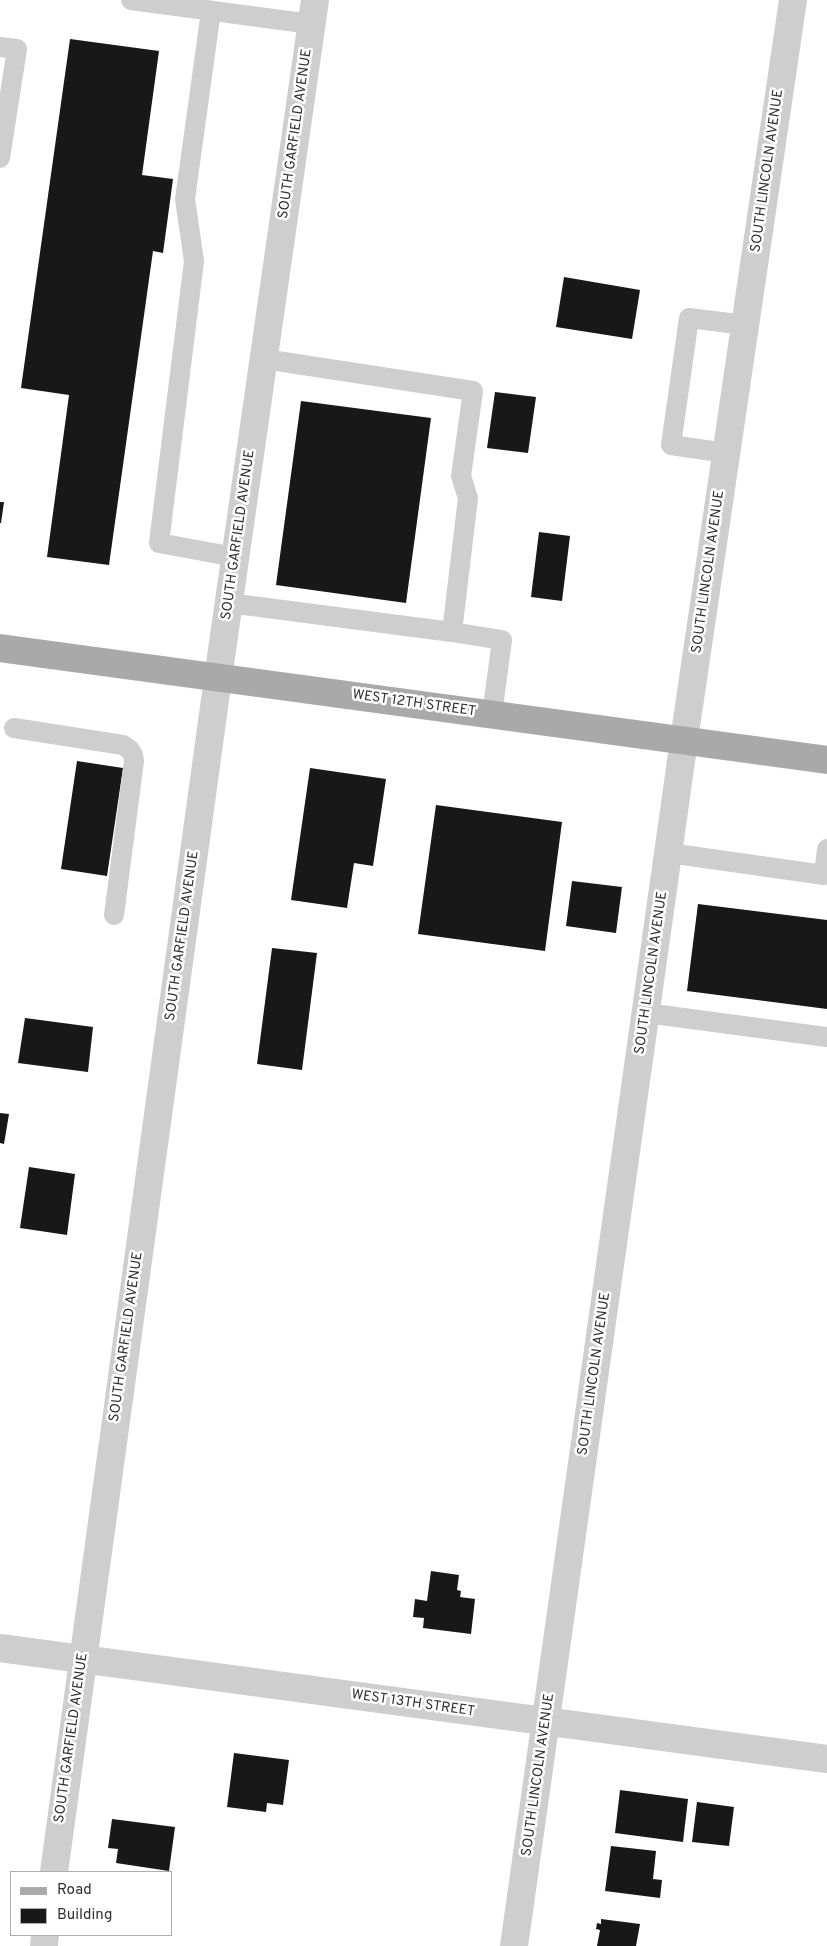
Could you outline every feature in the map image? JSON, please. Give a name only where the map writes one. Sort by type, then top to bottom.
[{"type":"main road","name":"WEST 12TH STREET","points":[[0,648],[827,760]]},
{"type":"street","name":"SOUTH LINCOLN AVENUE","points":[[514,1946],[684,740],[793,0]]},
{"type":"street","name":"SOUTH GARFIELD AVENUE","points":[[54,1871],[218,678],[313,12]]},
{"type":"street","name":"WEST 13TH STREET","points":[[0,1648],[827,1759]]},
{"type":"lane","points":[[131,0],[211,11],[313,12]]},
{"type":"lane","points":[[211,11],[185,199],[194,261],[159,543],[235,557]]},
{"type":"lane","points":[[0,47],[16,49],[0,158]]},
{"type":"lane","points":[[726,453],[671,445],[689,318],[745,325]]},
{"type":"lane","points":[[264,358],[474,391],[462,476],[468,498],[452,632]]},
{"type":"lane","points":[[229,603],[502,640],[492,715]]},
{"type":"lane","points":[[14,728],[123,745],[133,755],[134,761],[114,915]]},
{"type":"lane","points":[[668,853],[824,875],[827,850]]},
{"type":"lane","points":[[646,1013],[827,1037]]},
{"type":"building","points":[[70,39],[159,51],[142,175],[173,179],[163,253],[153,251],[109,565],[47,557],[69,395],[21,388]]},
{"type":"building","points":[[564,277],[640,290],[632,339],[556,327]]},
{"type":"building","points":[[495,392],[536,397],[528,453],[487,448]]},
{"type":"building","points":[[301,401],[431,418],[406,603],[276,585]]},
{"type":"building","points":[[0,502],[4,502],[1,523],[0,523]]},
{"type":"building","points":[[539,532],[570,536],[562,601],[531,597]]},
{"type":"building","points":[[77,761],[123,768],[107,876],[61,869]]},
{"type":"building","points":[[310,768],[386,779],[373,866],[354,863],[347,908],[291,900]]},
{"type":"building","points":[[436,805],[562,822],[545,951],[418,934]]},
{"type":"building","points":[[572,881],[622,887],[616,933],[566,926]]},
{"type":"building","points":[[698,904],[827,920],[827,1009],[687,991]]},
{"type":"building","points":[[272,948],[317,953],[302,1070],[257,1064]]},
{"type":"building","points":[[25,1018],[93,1027],[88,1072],[18,1063]]},
{"type":"building","points":[[0,1113],[9,1114],[4,1144],[0,1143]]},
{"type":"building","points":[[29,1167],[75,1174],[67,1235],[20,1228]]},
{"type":"building","points":[[431,1571],[459,1575],[457,1590],[461,1591],[460,1597],[475,1599],[471,1634],[423,1628],[424,1618],[413,1617],[415,1599],[427,1601]]},
{"type":"building","points":[[234,1753],[289,1760],[283,1805],[267,1803],[266,1812],[227,1807]]},
{"type":"building","points":[[620,1790],[688,1799],[683,1842],[615,1833]]},
{"type":"building","points":[[697,1802],[734,1807],[729,1846],[692,1842]]},
{"type":"building","points":[[112,1819],[175,1827],[169,1871],[116,1863],[118,1849],[108,1848]]},
{"type":"building","points":[[611,1846],[656,1851],[653,1879],[662,1880],[660,1898],[605,1891]]},
{"type":"building","points":[[601,1919],[640,1924],[636,1946],[597,1946],[600,1930],[596,1929],[597,1923],[601,1924]]}]
